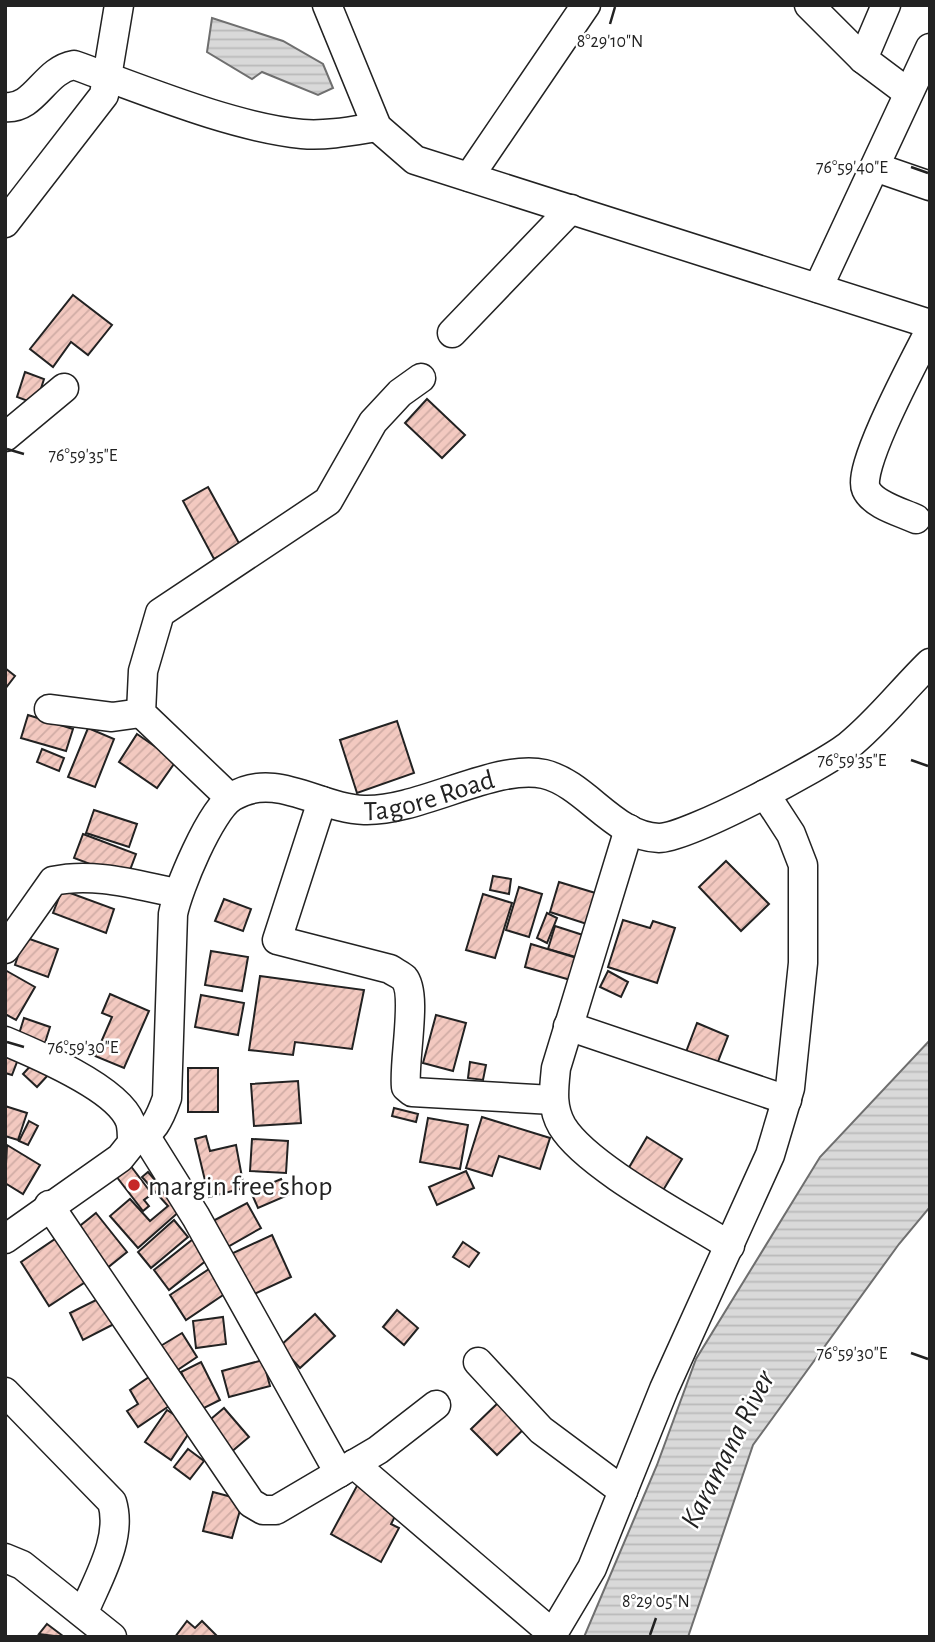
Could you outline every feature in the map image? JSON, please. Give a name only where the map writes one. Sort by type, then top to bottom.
[{"type":"street","points":[[5,223],[104,95],[119,5]]},
{"type":"street","points":[[327,5],[377,127],[415,160],[930,324]]},
{"type":"street","points":[[469,177],[586,5]]},
{"type":"street","points":[[809,5],[863,59],[907,92]]},
{"type":"street","points":[[863,59],[886,5]]},
{"type":"street","points":[[818,288],[876,167],[907,92],[930,48]]},
{"type":"street","points":[[5,107],[17,108],[26,103],[61,67],[74,65],[257,127],[303,134],[335,134],[377,127]]},
{"type":"street","points":[[876,167],[930,186]]},
{"type":"street","points":[[452,333],[571,209]]},
{"type":"street","points":[[916,519],[871,498],[864,487],[865,473],[872,451],[930,330]]},
{"type":"street","points":[[5,1239],[49,1205],[120,1158],[160,1118],[167,1098],[173,914],[177,892],[208,831],[230,798],[141,713],[143,671],[160,613],[328,501],[373,422],[400,393],[421,377]]},
{"type":"street","points":[[5,437],[64,388]]},
{"type":"street","name":"Tagore Road","points":[[230,798],[261,786],[364,810],[384,808],[518,772],[545,774],[569,785],[629,829],[659,838],[691,829],[765,794],[848,746],[930,663]]},
{"type":"street","points":[[49,709],[112,717],[141,713]]},
{"type":"street","points":[[5,1041],[43,1057],[117,1103],[139,1140],[196,1217],[347,1468],[552,1636],[592,1567],[664,1389],[770,1155],[786,1100],[803,963],[803,865],[791,834],[765,794]]},
{"type":"street","points":[[322,801],[277,940],[390,969],[405,979],[410,992],[404,1072],[406,1087],[412,1092],[553,1100]]},
{"type":"street","points":[[629,829],[556,1068],[553,1100],[561,1125],[601,1165],[730,1246]]},
{"type":"street","points":[[5,949],[53,881],[75,876],[177,892]]},
{"type":"street","points":[[568,1026],[786,1100]]},
{"type":"street","points":[[49,1205],[251,1503],[263,1510],[276,1510],[347,1468],[436,1405]]},
{"type":"street","points":[[478,1362],[541,1430],[623,1491]]},
{"type":"street","points":[[5,1392],[112,1502],[117,1517],[114,1536],[84,1612]]},
{"type":"street","points":[[5,1558],[22,1565],[112,1637]]},
{"type":"water","points":[[212,18],[283,41],[323,64],[333,88],[318,95],[262,72],[252,79],[207,52]]},
{"type":"water","name":"Karamana River","points":[[930,1040],[930,1207],[899,1244],[753,1445],[688,1637],[584,1637],[657,1465],[696,1359],[820,1157]]},
{"type":"building","points":[[73,295],[112,325],[88,355],[71,342],[53,367],[30,349]]},
{"type":"building","points":[[25,372],[44,379],[36,404],[17,397]]},
{"type":"building","points":[[427,399],[465,435],[442,458],[405,423]]},
{"type":"building","points":[[208,487],[240,545],[214,559],[183,501]]},
{"type":"building","points":[[5,668],[15,676],[5,689]]},
{"type":"building","points":[[28,715],[73,729],[66,751],[21,738]]},
{"type":"building","points":[[397,721],[414,773],[357,793],[340,740]]},
{"type":"building","points":[[88,728],[114,739],[95,787],[68,777]]},
{"type":"building","points":[[137,734],[176,761],[157,788],[119,762]]},
{"type":"building","points":[[42,749],[64,758],[59,771],[37,762]]},
{"type":"building","points":[[94,810],[137,824],[129,847],[86,833]]},
{"type":"building","points":[[83,834],[136,854],[127,878],[74,858]]},
{"type":"building","points":[[726,861],[769,904],[741,931],[699,887]]},
{"type":"building","points":[[493,876],[511,879],[509,894],[490,890]]},
{"type":"building","points":[[559,882],[602,895],[593,926],[550,912]]},
{"type":"building","points":[[519,887],[542,894],[529,937],[506,930]]},
{"type":"building","points":[[62,890],[114,909],[106,933],[53,913]]},
{"type":"building","points":[[483,894],[512,903],[495,958],[466,950]]},
{"type":"building","points":[[224,899],[251,909],[243,931],[215,921]]},
{"type":"building","points":[[547,913],[557,918],[547,943],[537,938]]},
{"type":"building","points":[[623,920],[650,928],[653,921],[675,928],[657,983],[608,967]]},
{"type":"building","points":[[555,926],[586,936],[579,958],[548,949]]},
{"type":"building","points":[[24,937],[58,949],[48,977],[15,965]]},
{"type":"building","points":[[531,944],[580,959],[574,981],[525,967]]},
{"type":"building","points":[[211,951],[248,957],[242,991],[205,985]]},
{"type":"building","points":[[5,970],[35,987],[16,1020],[5,1014]]},
{"type":"building","points":[[608,971],[628,982],[621,997],[600,987]]},
{"type":"building","points":[[260,976],[364,990],[352,1049],[295,1042],[293,1055],[249,1050]]},
{"type":"building","points":[[110,994],[149,1011],[124,1068],[95,1056],[112,1017],[102,1013]]},
{"type":"building","points":[[201,995],[244,1003],[238,1035],[195,1027]]},
{"type":"building","points":[[436,1015],[466,1023],[453,1071],[423,1063]]},
{"type":"building","points":[[24,1018],[50,1027],[44,1046],[18,1037]]},
{"type":"building","points":[[697,1023],[728,1036],[717,1064],[686,1052]]},
{"type":"building","points":[[5,1049],[20,1054],[12,1075],[5,1073]]},
{"type":"building","points":[[35,1061],[49,1074],[37,1087],[23,1074]]},
{"type":"building","points":[[470,1062],[486,1065],[483,1080],[468,1078]]},
{"type":"building","points":[[188,1068],[218,1068],[218,1112],[188,1112]]},
{"type":"building","points":[[298,1081],[301,1123],[254,1126],[251,1084]]},
{"type":"building","points":[[5,1106],[27,1113],[18,1140],[5,1136]]},
{"type":"building","points":[[394,1108],[418,1114],[416,1122],[392,1116]]},
{"type":"building","points":[[482,1117],[550,1138],[540,1169],[499,1156],[492,1176],[466,1168]]},
{"type":"building","points":[[428,1118],[468,1125],[460,1169],[420,1162]]},
{"type":"building","points":[[29,1121],[38,1126],[28,1145],[19,1141]]},
{"type":"building","points":[[206,1136],[210,1151],[236,1145],[244,1188],[209,1197],[195,1139]]},
{"type":"building","points":[[647,1137],[682,1159],[659,1197],[624,1176]]},
{"type":"building","points":[[252,1139],[288,1141],[286,1173],[250,1171]]},
{"type":"building","points":[[7,1145],[40,1165],[23,1194],[5,1183]]},
{"type":"building","name":"margin free shop","points":[[130,1165],[152,1194],[144,1200],[149,1206],[143,1211],[116,1176]]},
{"type":"building","points":[[466,1171],[474,1188],[437,1205],[429,1187]]},
{"type":"building","points":[[148,1172],[181,1210],[138,1248],[110,1216],[130,1199],[150,1221],[168,1206],[142,1177]]},
{"type":"building","points":[[281,1179],[288,1195],[258,1208],[251,1192]]},
{"type":"building","points":[[247,1203],[261,1228],[224,1249],[211,1222]]},
{"type":"building","points":[[96,1213],[127,1252],[106,1269],[76,1229]]},
{"type":"building","points":[[174,1220],[188,1237],[151,1268],[138,1252]]},
{"type":"building","points":[[272,1235],[291,1277],[250,1296],[231,1254]]},
{"type":"building","points":[[197,1236],[212,1256],[169,1290],[154,1270]]},
{"type":"building","points":[[58,1237],[87,1281],[49,1306],[21,1262]]},
{"type":"building","points":[[463,1242],[479,1253],[469,1267],[453,1257]]},
{"type":"building","points":[[212,1267],[229,1291],[186,1320],[170,1295]]},
{"type":"building","points":[[100,1298],[114,1324],[83,1340],[70,1313]]},
{"type":"building","points":[[397,1310],[418,1328],[404,1345],[383,1327]]},
{"type":"building","points":[[315,1314],[335,1336],[300,1368],[280,1346]]},
{"type":"building","points":[[223,1317],[226,1344],[196,1348],[193,1321]]},
{"type":"building","points":[[182,1333],[197,1357],[170,1375],[154,1350]]},
{"type":"building","points":[[263,1360],[270,1386],[229,1397],[222,1371]]},
{"type":"building","points":[[201,1362],[220,1400],[200,1410],[181,1372]]},
{"type":"building","points":[[152,1375],[172,1404],[138,1427],[127,1411],[138,1404],[130,1390]]},
{"type":"building","points":[[502,1399],[528,1425],[497,1455],[471,1429]]},
{"type":"building","points":[[224,1408],[249,1437],[230,1453],[205,1424]]},
{"type":"building","points":[[167,1410],[193,1427],[171,1460],[145,1442]]},
{"type":"building","points":[[188,1449],[204,1461],[190,1479],[174,1467]]},
{"type":"building","points":[[358,1484],[400,1507],[391,1524],[399,1528],[381,1562],[331,1534]]},
{"type":"building","points":[[213,1492],[243,1500],[232,1538],[203,1531]]},
{"type":"building","points":[[187,1621],[195,1628],[202,1621],[218,1637],[175,1637]]},
{"type":"building","points":[[47,1624],[63,1636],[39,1634]]},
{"type":"place","name":"margin free shop","points":[[134,1185]]}]
